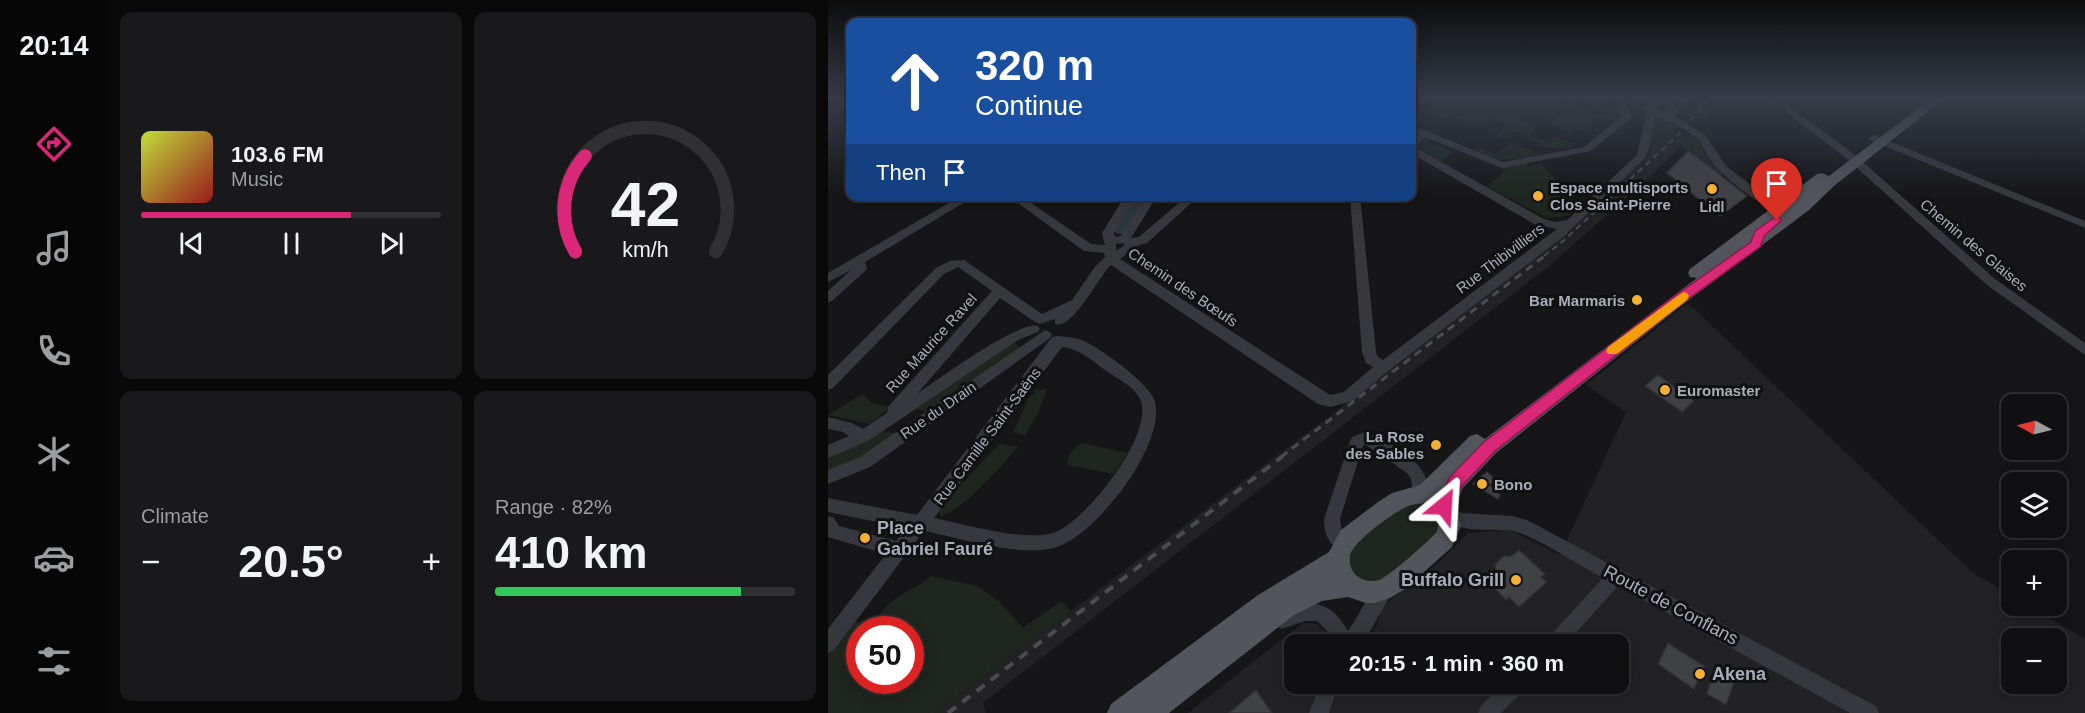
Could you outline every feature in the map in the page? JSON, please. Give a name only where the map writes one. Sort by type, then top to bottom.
[{"type":"main road","points":[[1422,494],[1467,450],[1498,424],[1748,241],[1800,209],[1886,131]]},
{"type":"main road","points":[[1878,138],[1888,131]]},
{"type":"main road","points":[[1148,713],[1257,628],[1307,595],[1329,587],[1355,587],[1374,592],[1385,590],[1443,542],[1452,519],[1455,482],[1484,452],[1655,311],[1723,268],[1780,209],[1853,159]]},
{"type":"main road","points":[[1780,209],[1800,209]]},
{"type":"main road","points":[[1120,713],[1266,603],[1325,569],[1338,544],[1390,505],[1409,495],[1422,494],[1435,498],[1452,519]]},
{"type":"main road","points":[[1338,544],[1340,571],[1355,587]]},
{"type":"street","points":[[1416,139],[1424,132],[1502,165],[1588,148],[1609,131]]},
{"type":"street","name":"Rue Thibivilliers","points":[[1341,400],[1348,397],[1562,227],[1641,156],[1645,150],[1646,131]]},
{"type":"street","points":[[1693,131],[1702,138],[1717,162],[1727,172],[1780,209]]},
{"type":"street","points":[[1700,131],[1709,137],[1727,164],[1775,201],[1780,209]]},
{"type":"street","name":"Chemin des Glaises","points":[[1816,131],[1853,159],[1991,282],[2085,350]]},
{"type":"street","points":[[1878,138],[2084,225]]},
{"type":"street","points":[[1416,152],[1540,222],[1562,227]]},
{"type":"street","points":[[828,278],[961,201]]},
{"type":"street","name":"Chemin des Bœufs","points":[[1019,201],[1088,248],[1111,250],[1127,269],[1323,400],[1341,400]]},
{"type":"street","name":"Rue du Drain","points":[[828,477],[865,462],[1068,315],[1074,303],[1104,264],[1111,250],[1108,233],[1128,201]]},
{"type":"street","points":[[1111,250],[1129,249],[1130,240],[1150,201]]},
{"type":"street","points":[[1111,250],[1130,240],[1143,240],[1188,201]]},
{"type":"street","points":[[1355,201],[1369,352],[1371,359],[1383,367]]},
{"type":"street","points":[[828,298],[861,268],[859,261]]},
{"type":"street","points":[[828,384],[947,266],[960,263],[1049,328],[1079,344],[1138,386],[1145,394],[1149,404],[1147,428],[1130,464],[1109,495],[1089,517],[1060,538],[1029,544],[828,505]]},
{"type":"street","points":[[1095,278],[1110,271],[1127,269]]},
{"type":"street","name":"Rue Maurice Ravel","points":[[889,419],[894,410],[999,291]]},
{"type":"street","name":"Rue du Drain","points":[[828,452],[862,437],[1013,337],[1049,328]]},
{"type":"street","name":"Rue Camille Saint-Saëns","points":[[828,644],[1056,345],[1049,328]]},
{"type":"street","points":[[828,423],[847,427],[862,437]]},
{"type":"street","points":[[1338,544],[1332,519],[1357,441],[1365,438],[1371,440],[1412,468],[1419,477],[1422,494]]},
{"type":"street","name":"Route de Conflans","points":[[1452,519],[1499,521],[1521,525],[1869,713]]},
{"type":"street","points":[[828,523],[834,532],[899,550]]},
{"type":"street","points":[[1563,634],[1616,576]]},
{"type":"street","points":[[1355,587],[1367,603],[1368,618]]},
{"type":"street","points":[[1356,634],[1368,618],[1378,597],[1385,590]]},
{"type":"street","points":[[1257,628],[1296,614],[1316,612],[1331,619],[1340,634]]},
{"type":"street","points":[[1319,713],[1326,694]]},
{"type":"street","points":[[1488,713],[1506,694]]},
{"type":"shaded area","points":[[1501,131],[1533,131],[1529,135],[1547,142],[1555,137],[1574,144],[1572,147],[1550,148],[1520,133],[1511,132],[1509,135],[1511,137],[1507,141],[1495,136]]},
{"type":"shaded area","points":[[1651,131],[1674,131],[1650,155]]},
{"type":"shaded area","points":[[1675,131],[1687,139],[1650,177],[1549,266],[983,703],[986,713],[935,713],[1335,412],[1540,254]]},
{"type":"shaded area","points":[[1692,134],[1710,156],[1724,178],[1681,146]]},
{"type":"shaded area","points":[[1428,138],[1428,141],[1453,152],[1441,161],[1417,148],[1424,139]]},
{"type":"shaded area","points":[[1511,142],[1539,154],[1500,160],[1475,151],[1479,147],[1497,154]]},
{"type":"shaded area","name":"Espace multisports Clos Saint-Pierre","points":[[1526,162],[1528,166],[1541,163],[1580,207],[1568,216],[1547,218],[1486,186],[1506,171],[1501,168],[1502,166]]},
{"type":"shaded area","points":[[1688,303],[1973,573],[2001,589],[2001,616],[2046,616],[2066,628],[2001,628],[2001,694],[2067,694],[2067,628],[2085,639],[2085,713],[1188,713],[1284,638],[1284,694],[1629,694],[1629,634],[1372,634],[1384,605],[1438,563],[1468,533],[1510,530],[1560,555],[1626,412],[1586,385]]},
{"type":"shaded area","points":[[1012,341],[1023,349],[931,412],[913,409]]},
{"type":"shaded area","points":[[1047,389],[1039,411],[1025,436],[1013,432],[1030,395],[1036,392],[1031,391]]},
{"type":"shaded area","points":[[863,394],[872,403],[890,407],[870,424],[828,415]]},
{"type":"shaded area","points":[[881,431],[900,434],[865,456],[828,473],[828,457]]},
{"type":"shaded area","points":[[1082,443],[1127,453],[1114,474],[1068,465],[1071,452]]},
{"type":"shaded area","points":[[999,444],[1018,447],[969,498],[958,507],[940,516],[940,507]]},
{"type":"shaded area","points":[[1405,502],[1426,503],[1436,511],[1440,530],[1386,580],[1371,584],[1351,576],[1346,553],[1349,548]]},
{"type":"shaded area","points":[[930,576],[977,586],[1000,602],[1023,628],[1062,601],[1071,611],[935,713],[828,713],[828,644],[846,620],[846,694],[924,694],[924,616],[879,616],[900,595]]},
{"type":"shaded area","points":[[1303,623],[1317,624],[1328,634],[1289,634]]},
{"type":"building","name":"Lidl","points":[[1688,151],[1747,196],[1720,216],[1667,173]]},
{"type":"building","name":"Euromaster","points":[[1658,375],[1694,401],[1682,412],[1645,386]]},
{"type":"building","name":"Bono","points":[[1487,472],[1496,480],[1489,485],[1500,495],[1498,499],[1473,484]]},
{"type":"building","name":"Buffalo Grill","points":[[1519,550],[1545,574],[1541,577],[1547,582],[1519,607],[1509,597],[1506,600],[1486,579],[1496,570],[1495,564],[1504,556],[1510,557]]},
{"type":"building","points":[[1668,643],[1704,666],[1694,689],[1658,664]]},
{"type":"building","points":[[1713,671],[1734,682],[1726,705],[1707,694]]},
{"type":"building","points":[[1256,690],[1272,713],[1229,713]]},
{"type":"waterway","points":[[1122,230],[1140,201]]},
{"type":"railway","points":[[1544,256],[1681,131]]},
{"type":"railway","points":[[1281,457],[1546,255]]},
{"type":"railway","points":[[948,713],[1283,456]]},
{"type":"slow traffic","points":[[1612,351],[1683,296]]},
{"type":"place","name":"Lidl","points":[[1712,189]]},
{"type":"place","name":"Espace multisports Clos Saint-Pierre","points":[[1538,196]]},
{"type":"place","name":"Bar Marmaris","points":[[1637,300]]},
{"type":"place","name":"Euromaster","points":[[1665,390]]},
{"type":"place","name":"La Rose des Sables","points":[[1436,445]]},
{"type":"place","name":"Bono","points":[[1482,484]]},
{"type":"place","name":"Place Gabriel Fauré","points":[[865,538]]},
{"type":"place","name":"Buffalo Grill","points":[[1516,580]]},
{"type":"place","name":"Akena","points":[[1700,674]]},
{"type":"route","points":[[1444,506],[1455,482],[1489,447],[1676,301],[1756,244],[1760,233],[1777,220]]}]
